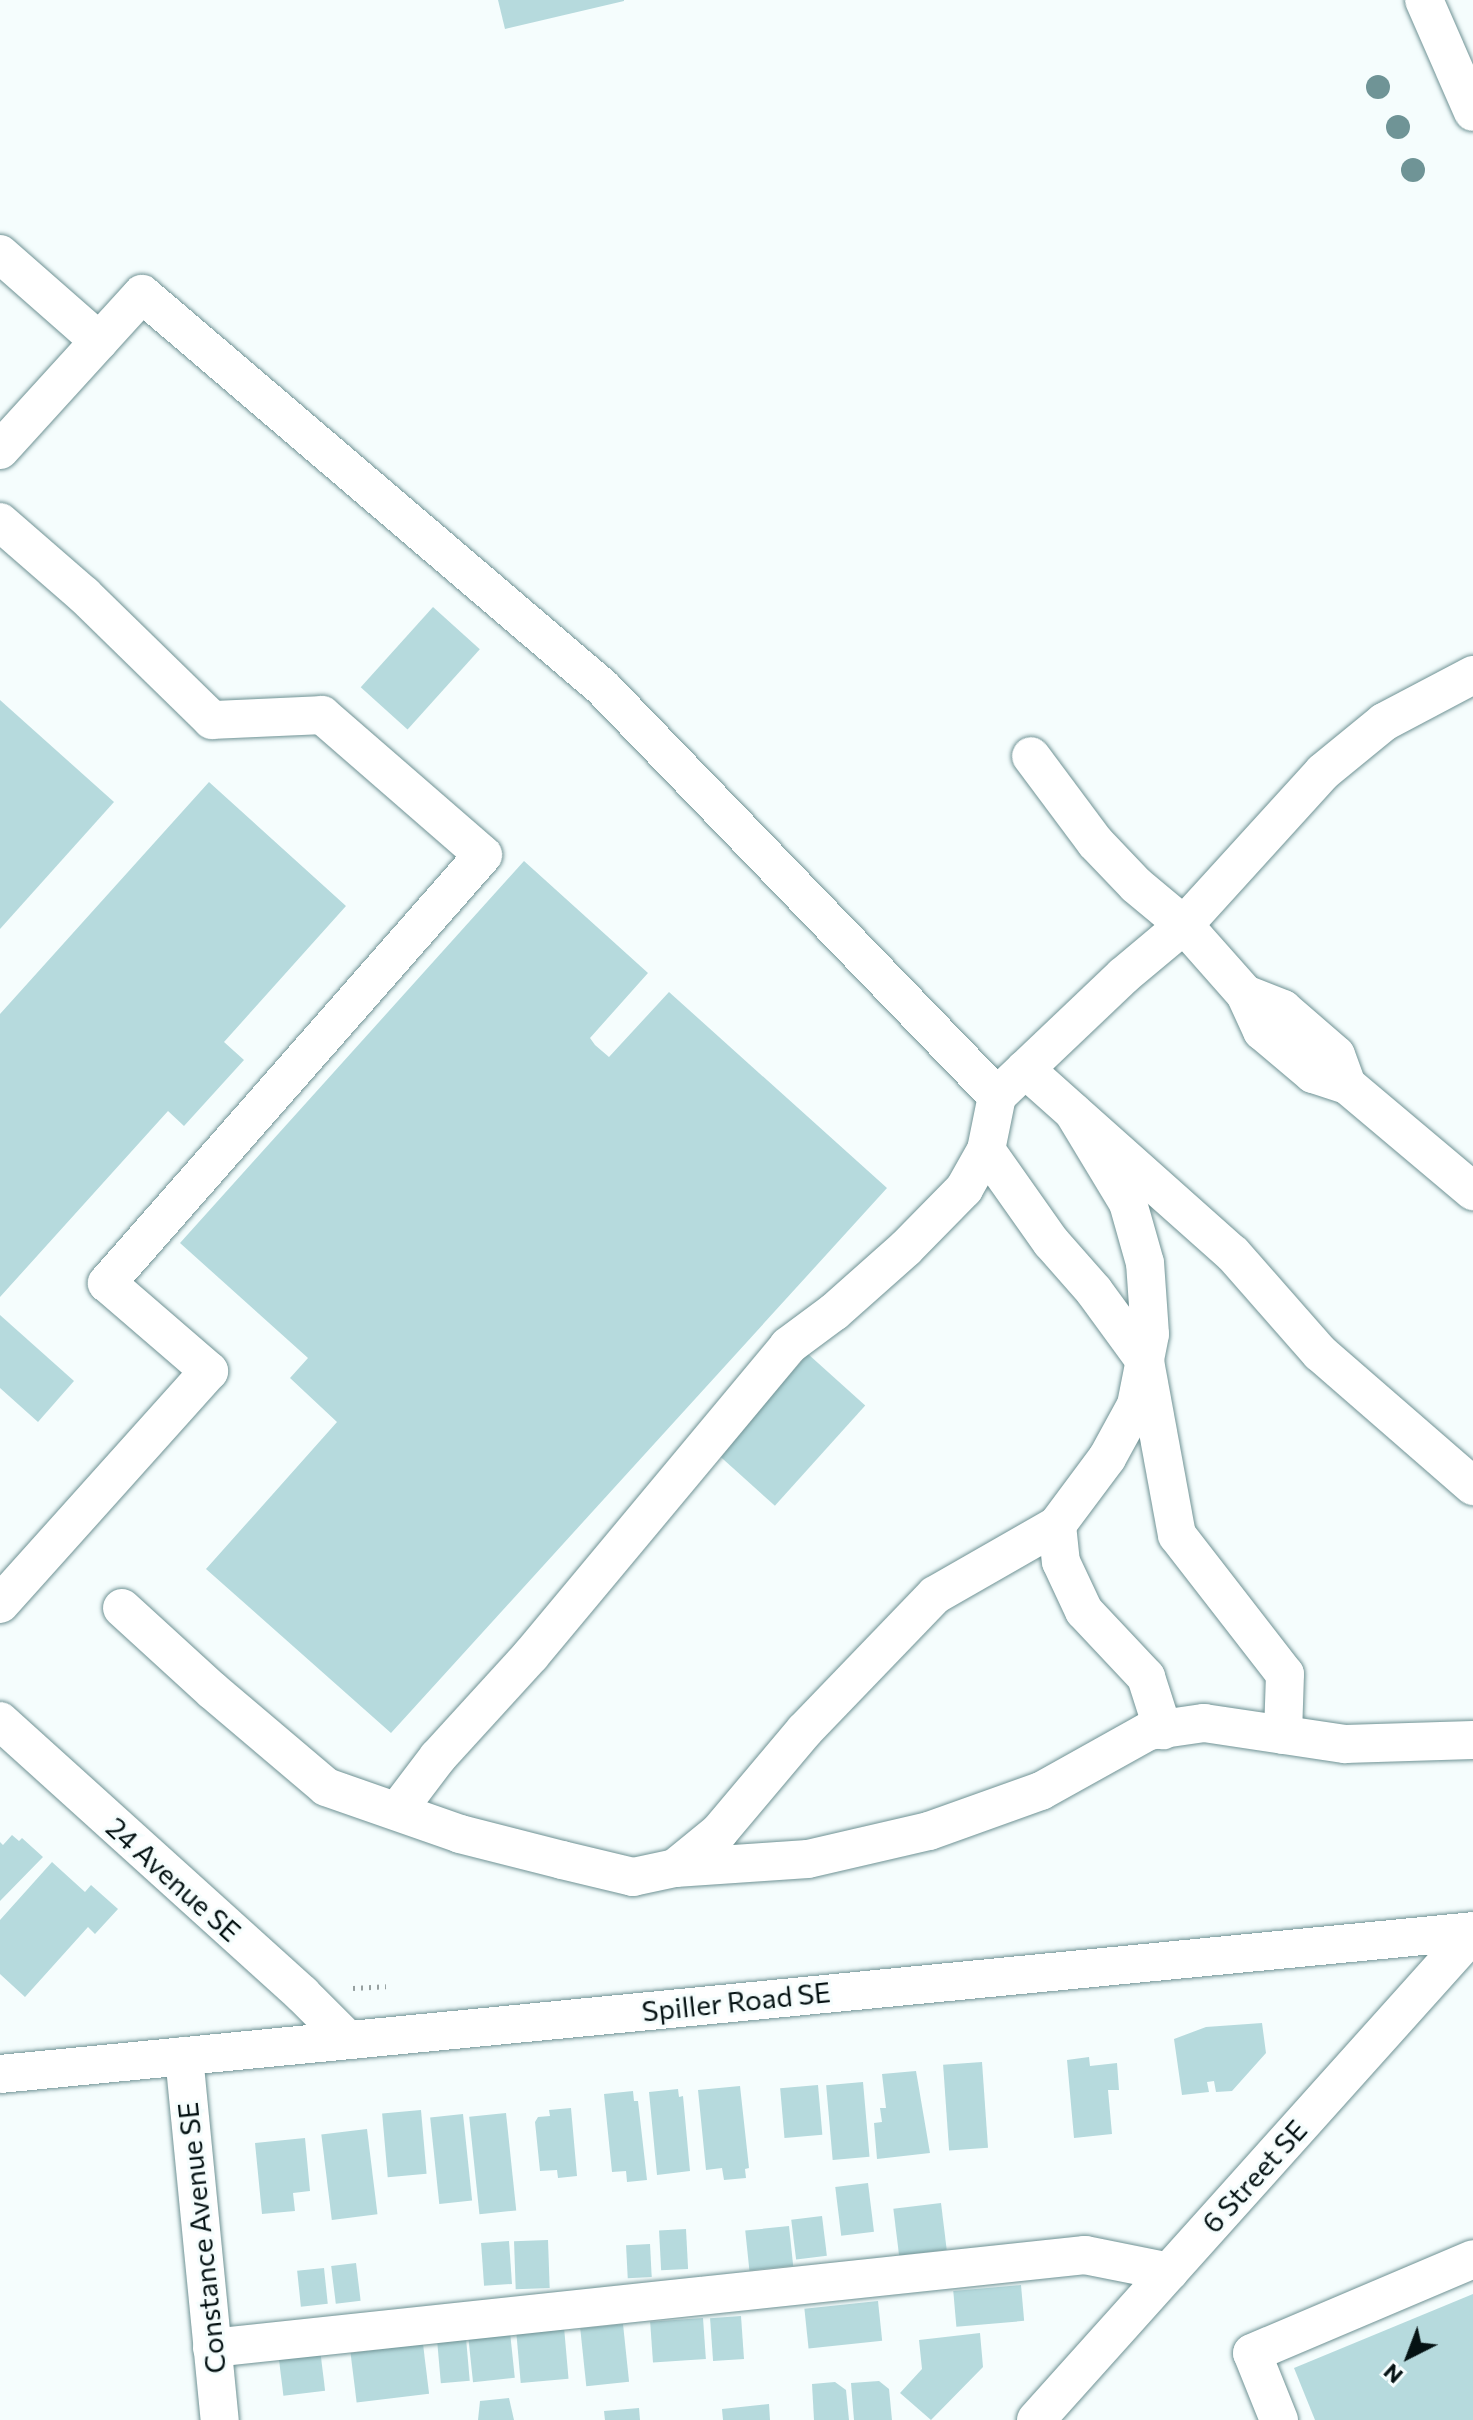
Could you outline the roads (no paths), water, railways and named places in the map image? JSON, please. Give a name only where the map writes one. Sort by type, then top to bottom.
[{"type":"street","points":[[1424,0],[1473,112]]},
{"type":"street","points":[[0,254],[99,341]]},
{"type":"street","points":[[0,450],[142,294],[602,687],[997,1096]]},
{"type":"street","points":[[0,522],[84,595],[212,720],[322,715],[483,855],[107,1283],[209,1371],[0,1604]]},
{"type":"street","points":[[397,1811],[438,1757],[531,1655],[788,1346],[834,1312],[906,1248],[964,1189],[986,1150],[997,1096],[1184,925],[1323,772],[1384,722],[1473,675]]},
{"type":"street","points":[[1031,756],[1095,842],[1136,885],[1184,925],[1245,994],[1262,1031],[1313,1074],[1347,1085],[1473,1191]]},
{"type":"street","points":[[1025,1069],[1233,1254],[1320,1353],[1473,1486]]},
{"type":"street","points":[[675,1868],[719,1832],[805,1730],[935,1595],[1057,1525],[1107,1458],[1136,1405],[1150,1334],[1145,1263],[1128,1203],[1073,1112]]},
{"type":"street","points":[[986,1150],[1051,1242],[1094,1291],[1145,1361],[1177,1535],[1285,1674],[1283,1735]]},
{"type":"street","points":[[1057,1525],[1061,1562],[1084,1611],[1146,1677],[1163,1730]]},
{"type":"street","points":[[122,1608],[326,1787],[460,1834],[633,1877],[675,1868],[808,1859],[929,1831],[1041,1791],[1149,1731],[1204,1723],[1345,1744],[1473,1740]]},
{"type":"street","name":"24 Avenue SE","points":[[0,1721],[302,1994],[347,2039]]},
{"type":"street","name":"Spiller Road SE","points":[[0,2074],[1473,1932]]},
{"type":"street","name":"6 Street SE","points":[[1036,2420],[1473,1932]]},
{"type":"street","name":"Constance Avenue SE","points":[[184,2056],[220,2420]]},
{"type":"street","points":[[212,2348],[1085,2255],[1169,2272]]},
{"type":"street","points":[[1279,2420],[1252,2353],[1473,2259]]}]
